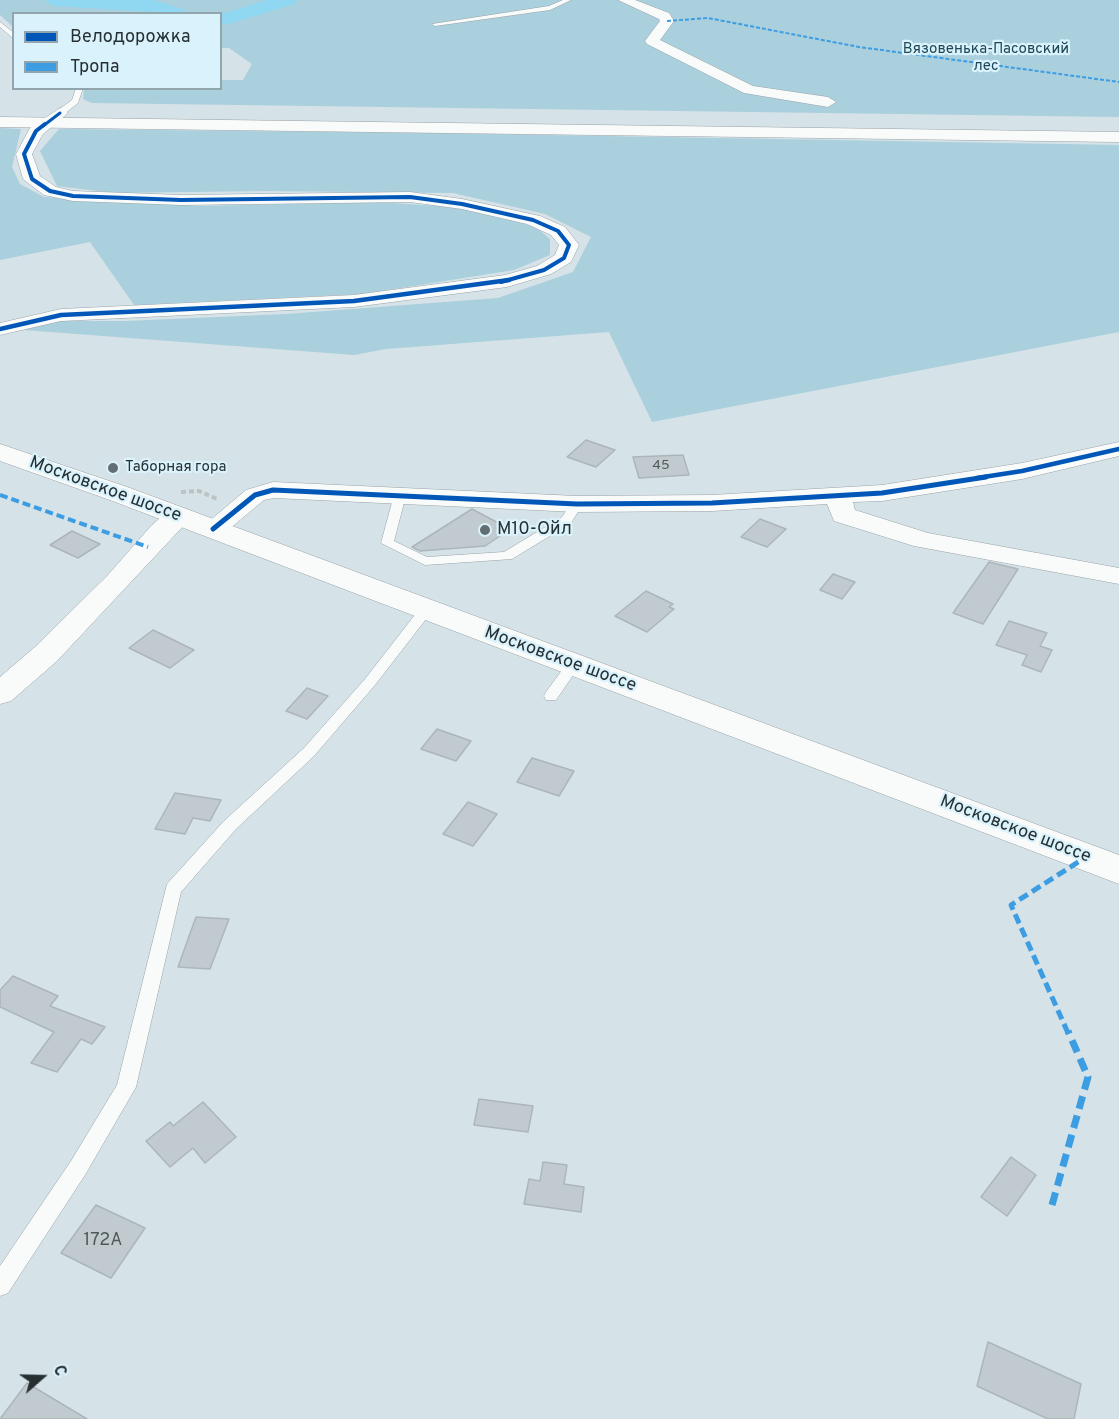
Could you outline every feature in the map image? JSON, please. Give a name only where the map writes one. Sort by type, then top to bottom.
[{"type":"main road","points":[[0,113],[53,117],[1119,137]]},
{"type":"main road","points":[[0,122],[53,117],[1119,128]]},
{"type":"main road","name":"Московское шоссе","points":[[0,452],[213,529],[1119,870]]},
{"type":"street","points":[[624,0],[664,16],[667,21],[652,41],[659,46],[749,90],[828,102]]},
{"type":"street","points":[[0,329],[61,315],[354,301],[441,291],[507,281],[544,270],[564,258],[569,245],[558,231],[533,220],[462,204],[410,197],[181,200],[73,196],[50,191],[32,179],[24,154],[36,131],[53,117]]},
{"type":"street","points":[[213,529],[255,495],[273,490],[577,504],[712,504],[882,494],[1022,471],[1119,449]]},
{"type":"street","points":[[838,497],[843,515],[924,540],[1119,576]]},
{"type":"street","points":[[0,694],[46,654],[117,582],[160,531],[178,516]]},
{"type":"lane","points":[[435,24],[550,8],[568,0]]},
{"type":"lane","points":[[0,24],[12,35]]},
{"type":"lane","points":[[53,117],[75,101],[79,90]]},
{"type":"lane","points":[[400,495],[387,543],[425,561],[507,556],[567,520],[577,504]]},
{"type":"lane","points":[[0,1285],[78,1168],[126,1087],[173,889],[230,825],[309,752],[370,682],[426,610]]},
{"type":"lane","points":[[551,696],[573,665]]},
{"type":"green space","name":"Вязовенька-Пасовский лес","points":[[0,0],[1119,0],[1119,117],[92,103],[83,99],[84,90],[222,90],[222,80],[243,80],[252,64],[229,48],[222,48],[222,12],[12,12],[12,26],[0,15]]},
{"type":"green space","points":[[0,128],[21,129],[12,167],[20,184],[44,197],[200,206],[377,202],[454,207],[506,218],[537,228],[550,239],[550,255],[514,270],[363,294],[134,305],[90,242],[0,260]]},
{"type":"green space","points":[[59,129],[1119,145],[1119,332],[652,422],[609,332],[386,349],[354,355],[11,329],[55,321],[126,321],[286,314],[498,298],[573,272],[591,237],[545,214],[453,193],[265,191],[114,193],[57,186],[40,151]]},
{"type":"building","points":[[586,440],[615,450],[596,467],[567,457]]},
{"type":"building","points":[[683,455],[689,475],[639,478],[633,457]]},
{"type":"building","name":"М10-Ойл","points":[[472,509],[502,525],[496,528],[506,532],[485,546],[420,551],[412,547]]},
{"type":"building","points":[[760,519],[786,529],[767,547],[741,537]]},
{"type":"building","points":[[72,531],[100,544],[78,558],[50,545]]},
{"type":"building","points":[[989,562],[1018,569],[983,624],[953,613]]},
{"type":"building","points":[[833,574],[855,582],[842,599],[820,590]]},
{"type":"building","points":[[646,591],[673,604],[669,607],[674,609],[647,632],[615,616]]},
{"type":"building","points":[[1009,621],[1047,633],[1040,646],[1052,650],[1041,672],[1022,665],[1027,655],[996,645]]},
{"type":"building","points":[[153,630],[194,650],[170,668],[129,648]]},
{"type":"building","points":[[307,688],[328,696],[307,719],[286,711]]},
{"type":"building","points":[[437,729],[471,741],[456,761],[421,749]]},
{"type":"building","points":[[532,758],[574,771],[559,796],[517,782]]},
{"type":"building","points":[[175,793],[221,800],[210,821],[193,818],[185,834],[155,829]]},
{"type":"building","points":[[468,802],[497,814],[473,846],[443,834]]},
{"type":"building","points":[[196,917],[229,919],[210,969],[178,967]]},
{"type":"building","points":[[13,976],[58,996],[50,1006],[105,1027],[92,1044],[81,1039],[57,1072],[31,1063],[54,1032],[0,1007],[0,990]]},
{"type":"building","points":[[479,1099],[533,1106],[528,1132],[474,1125]]},
{"type":"building","points":[[203,1102],[236,1137],[205,1163],[193,1148],[170,1167],[146,1141],[170,1122],[173,1126]]},
{"type":"building","points":[[1011,1157],[1036,1175],[1007,1216],[981,1197]]},
{"type":"building","points":[[543,1162],[567,1165],[564,1184],[584,1187],[581,1212],[524,1204],[529,1179],[540,1181]]},
{"type":"building","points":[[96,1205],[145,1228],[111,1278],[61,1253]]},
{"type":"building","points":[[988,1342],[1081,1384],[1074,1419],[1048,1419],[977,1386]]},
{"type":"building","points":[[27,1383],[87,1419],[0,1419]]},
{"type":"waterway","points":[[54,0],[151,5],[171,12]]},
{"type":"waterway","points":[[222,17],[229,18],[287,0]]},
{"type":"marked path","points":[[667,21],[708,18],[859,47],[1119,82]]},
{"type":"marked path","points":[[0,495],[148,547]]},
{"type":"marked path","points":[[1052,1205],[1088,1077],[1011,905],[1086,857]]},
{"type":"cycle path","points":[[0,329],[61,315],[354,301],[441,291],[507,281],[544,270],[564,258],[569,245],[558,231],[533,220],[462,204],[410,197],[181,200],[73,196],[50,191],[32,179],[24,154],[36,131],[60,113]]},
{"type":"cycle path","points":[[213,529],[255,495],[273,490],[577,504],[712,503],[882,493],[1022,471],[1119,449]]},
{"type":"place","name":"Таборная гора","points":[[113,468]]},
{"type":"place","name":"М10-Ойл","points":[[485,530]]}]
